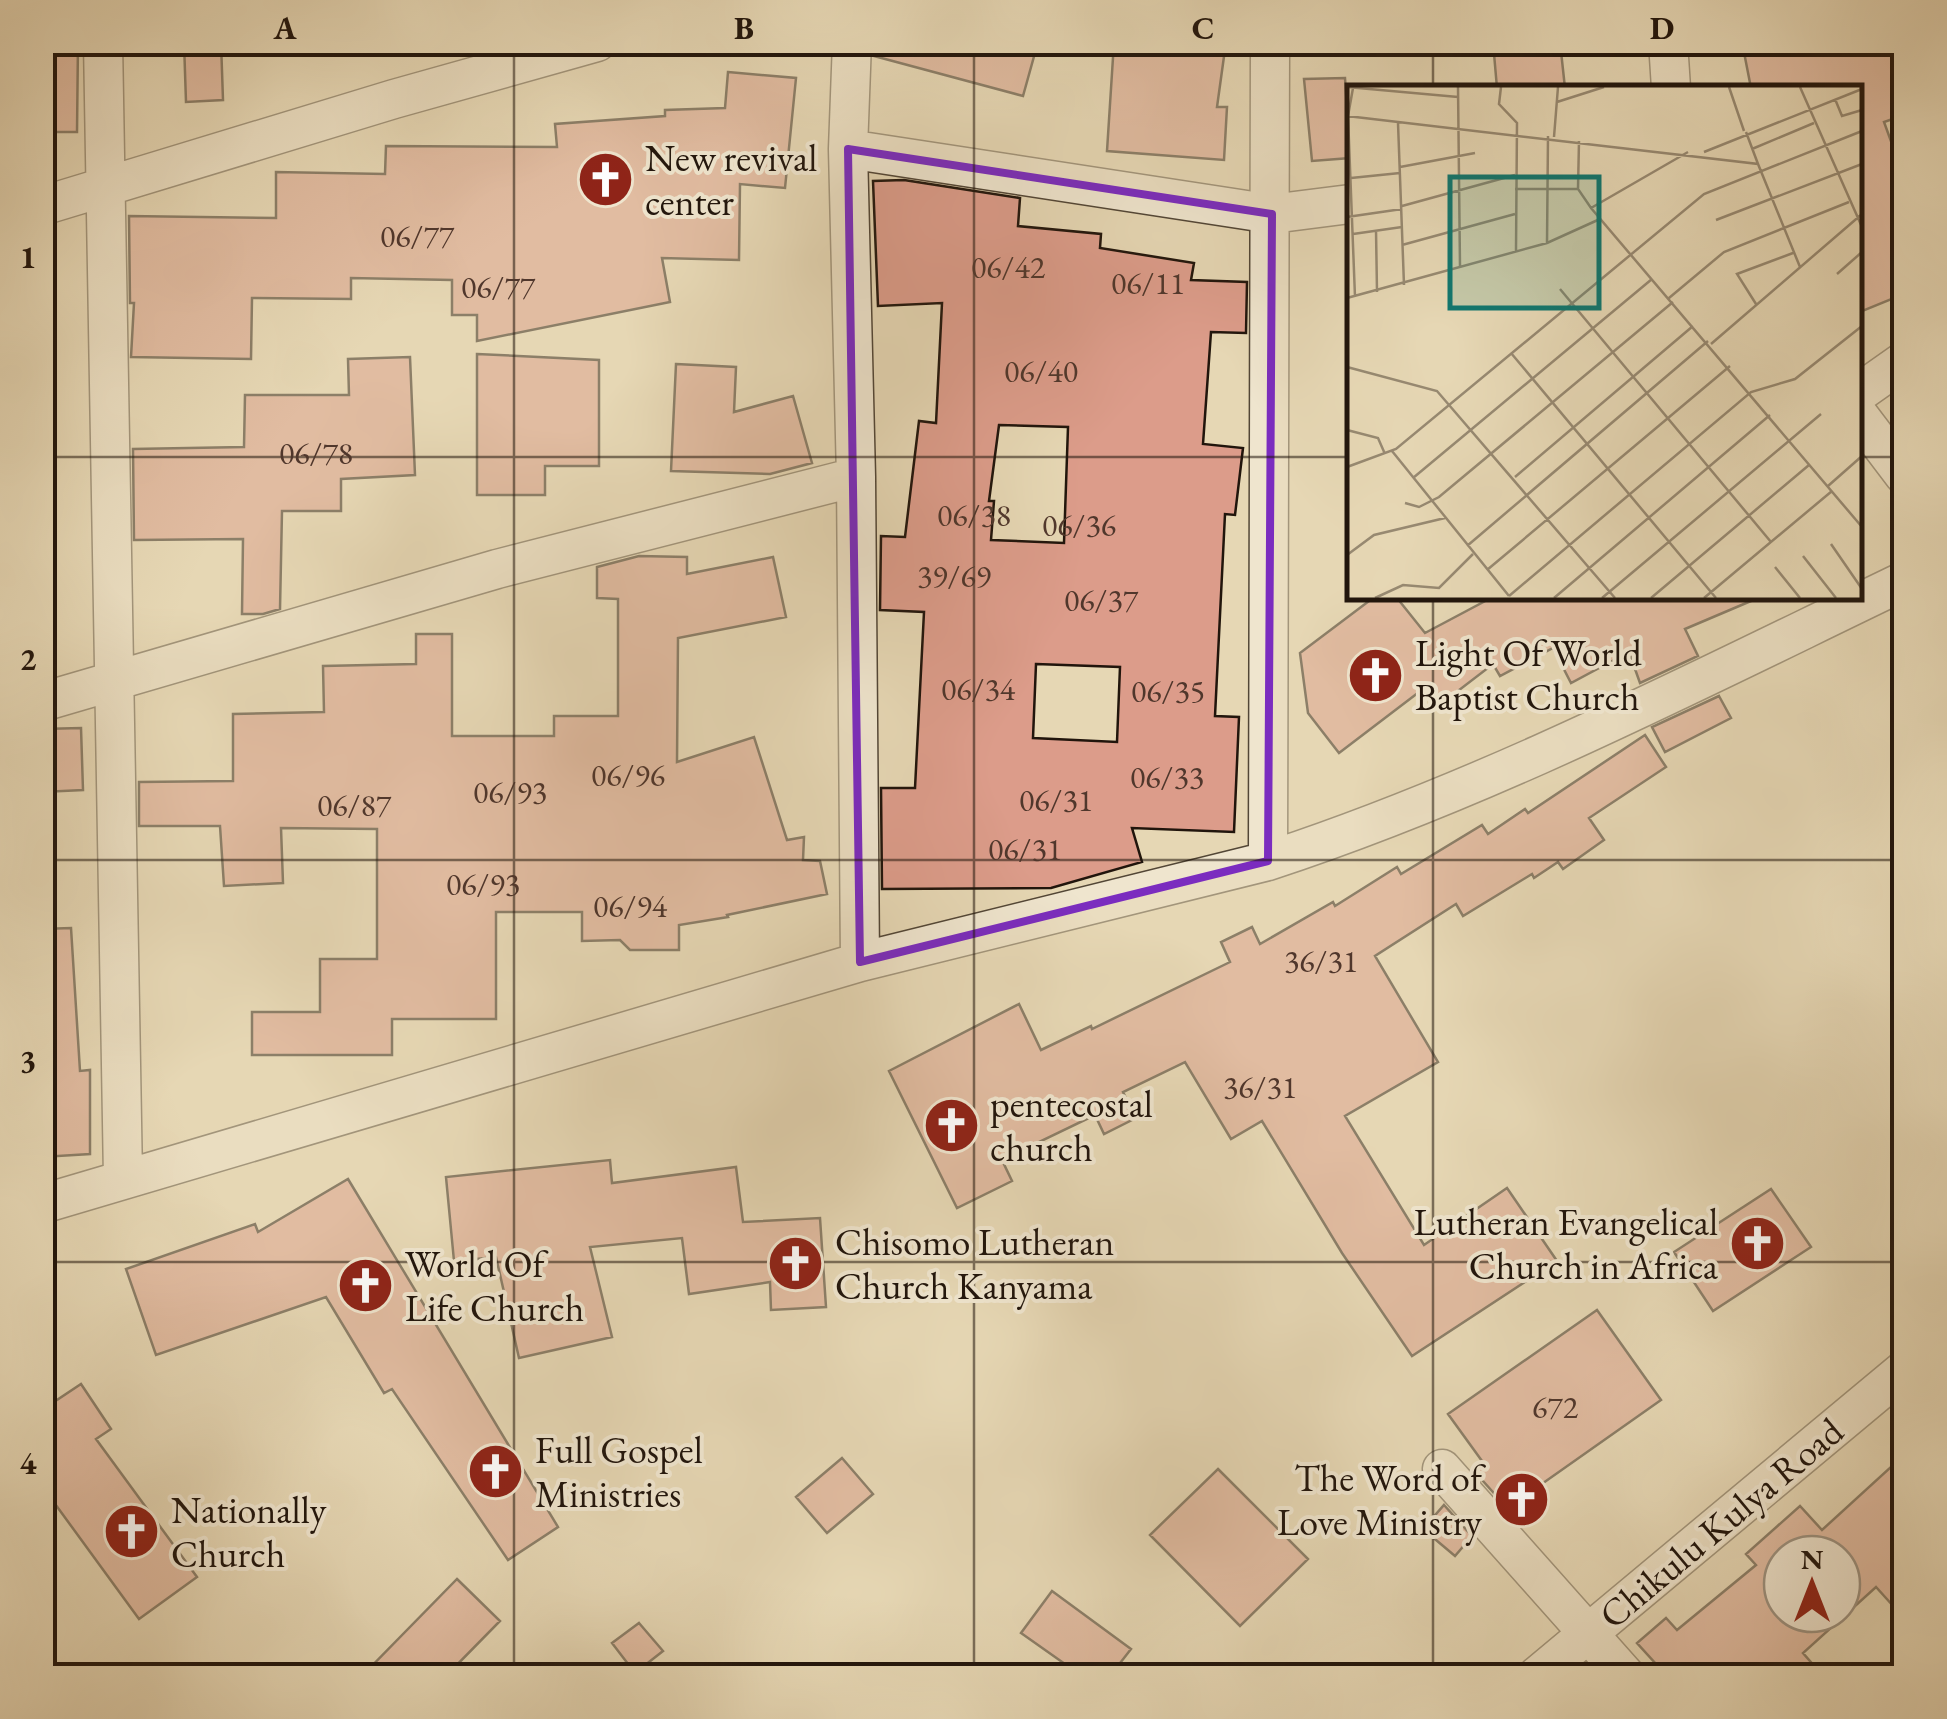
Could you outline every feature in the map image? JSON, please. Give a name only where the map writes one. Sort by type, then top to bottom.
[{"type":"street","points":[[103,42],[123,1178]]},
{"type":"street","points":[[42,206],[394,98],[597,42]]},
{"type":"street","points":[[852,42],[848,148],[856,476],[860,962]]},
{"type":"street","points":[[1268,861],[1270,42]]},
{"type":"street","points":[[1668,42],[1671,85]]},
{"type":"street","points":[[848,148],[1272,214],[1347,204]]},
{"type":"street","points":[[1862,391],[1904,361]]},
{"type":"street","points":[[1862,420],[1904,475]]},
{"type":"street","points":[[42,702],[497,569],[856,476]]},
{"type":"street","points":[[42,1204],[860,962],[1268,861],[1335,839],[1614,720],[1904,582]]},
{"type":"street","name":"Chikulu Kulya Road","points":[[1537,1676],[1904,1370]]},
{"type":"street","points":[[1442,1469],[1626,1676]]},
{"type":"highlighted area","points":[[848,149],[1272,214],[1268,861],[860,962]]},
{"type":"building","points":[[42,42],[78,42],[77,132],[42,132]]},
{"type":"building","points":[[184,42],[221,42],[223,100],[186,102]]},
{"type":"building","points":[[874,42],[1038,42],[1023,96],[874,56]]},
{"type":"building","points":[[1114,42],[1226,42],[1217,107],[1227,107],[1224,160],[1107,151]]},
{"type":"building","points":[[1493,42],[1560,42],[1565,85],[1497,85]]},
{"type":"building","points":[[1742,42],[1904,42],[1904,115],[1884,122],[1904,177],[1904,294],[1862,311],[1862,85],[1750,85]]},
{"type":"building","points":[[728,72],[796,78],[785,188],[740,184],[739,260],[662,258],[670,302],[477,341],[477,315],[452,315],[452,280],[351,278],[351,299],[252,298],[251,359],[131,357],[134,303],[130,303],[129,216],[276,218],[276,172],[385,174],[386,146],[557,147],[555,124],[665,116],[665,110],[725,108]]},
{"type":"building","points":[[1345,78],[1347,158],[1312,161],[1304,79]]},
{"type":"building","points":[[904,180],[1020,198],[1018,226],[1101,234],[1100,248],[1194,263],[1191,280],[1247,282],[1246,333],[1211,332],[1203,444],[1243,448],[1235,515],[1225,514],[1215,716],[1239,717],[1234,832],[1132,828],[1142,862],[1051,888],[882,889],[881,788],[915,788],[924,612],[880,610],[881,536],[905,537],[919,421],[936,423],[942,303],[878,306],[873,181]],"holes":[[[999,425],[1068,427],[1064,543],[991,540],[994,501],[989,501]],[[1036,664],[1120,667],[1117,742],[1033,738]]]},
{"type":"building","points":[[477,354],[599,360],[599,466],[545,466],[545,495],[477,495]]},
{"type":"building","points":[[410,357],[415,475],[341,479],[341,511],[282,511],[280,609],[242,614],[243,539],[134,540],[133,449],[244,447],[245,395],[349,395],[348,359]]},
{"type":"building","points":[[676,364],[736,367],[734,412],[793,396],[812,463],[770,474],[671,471]]},
{"type":"building","points":[[639,556],[687,557],[687,574],[773,557],[786,617],[678,638],[677,762],[754,737],[787,840],[804,837],[803,860],[820,861],[827,894],[679,925],[679,950],[630,950],[620,940],[582,941],[582,912],[496,912],[496,1019],[392,1019],[392,1055],[252,1055],[252,1012],[320,1012],[320,959],[377,959],[377,829],[281,828],[283,883],[224,886],[220,826],[139,826],[139,782],[233,781],[233,714],[324,712],[323,666],[416,664],[416,634],[452,634],[452,736],[554,736],[554,716],[618,716],[618,599],[597,598],[597,567]]},
{"type":"building","points":[[1370,600],[1399,600],[1425,633],[1487,600],[1753,600],[1685,629],[1698,656],[1640,683],[1629,652],[1571,683],[1553,648],[1500,676],[1493,664],[1437,707],[1423,689],[1339,753],[1308,713],[1300,653]]},
{"type":"building","points":[[1719,696],[1731,718],[1665,752],[1652,727]]},
{"type":"building","points":[[81,728],[83,790],[42,792],[42,729]]},
{"type":"building","points":[[1645,735],[1666,767],[1589,818],[1604,840],[1563,869],[1558,862],[1534,878],[1532,874],[1463,916],[1456,904],[1375,956],[1438,1062],[1345,1116],[1424,1245],[1507,1188],[1557,1261],[1412,1356],[1342,1253],[1262,1121],[1231,1139],[1185,1062],[1123,1092],[1136,1118],[1104,1134],[1095,1115],[1002,1160],[1012,1181],[957,1208],[889,1071],[1019,1004],[1041,1050],[1091,1026],[1092,1029],[1230,962],[1221,942],[1252,927],[1260,944],[1333,902],[1335,906],[1397,867],[1401,874],[1482,825],[1488,834],[1525,809],[1528,813]]},
{"type":"building","points":[[71,928],[80,1071],[90,1070],[90,1154],[42,1157],[42,929]]},
{"type":"building","points":[[610,1160],[612,1183],[736,1167],[743,1222],[820,1218],[826,1307],[771,1310],[770,1282],[689,1294],[682,1238],[590,1247],[612,1337],[519,1358],[496,1257],[454,1261],[446,1177]]},
{"type":"building","points":[[348,1179],[558,1527],[508,1560],[392,1389],[384,1393],[326,1297],[156,1355],[126,1269],[255,1224],[258,1232]]},
{"type":"building","points":[[1771,1189],[1811,1247],[1713,1311],[1674,1252]]},
{"type":"building","points":[[1597,1310],[1661,1400],[1512,1505],[1506,1496],[1501,1501],[1474,1471],[1482,1461],[1448,1414]]},
{"type":"building","points":[[81,1384],[111,1429],[96,1439],[197,1577],[139,1619],[42,1486],[42,1410]]},
{"type":"building","points":[[1904,1455],[1904,1618],[1876,1587],[1862,1600],[1862,1534],[1768,1534],[1800,1506],[1822,1530]]},
{"type":"building","points":[[842,1458],[873,1494],[827,1533],[796,1497]]},
{"type":"building","points":[[1218,1469],[1308,1559],[1240,1626],[1150,1535]]},
{"type":"building","points":[[1444,1505],[1472,1536],[1455,1556],[1423,1529]]},
{"type":"building","points":[[1762,1540],[1762,1634],[1824,1634],[1803,1653],[1823,1676],[1667,1676],[1637,1643],[1666,1618],[1677,1630],[1756,1565],[1746,1554]]},
{"type":"building","points":[[457,1579],[500,1621],[446,1676],[362,1676]]},
{"type":"building","points":[[1052,1591],[1131,1649],[1110,1676],[1082,1676],[1021,1633]]},
{"type":"building","points":[[639,1623],[663,1651],[635,1673],[612,1643]]},
{"type":"place","name":"New revival center","points":[[606,180]]},
{"type":"place","name":"Light Of World Baptist Church","points":[[1376,675]]},
{"type":"place","name":"pentecostal church","points":[[951,1126]]},
{"type":"place","name":"Lutheran Evangelical Church in Africa","points":[[1757,1244]]},
{"type":"place","name":"Chisomo Lutheran Church Kanyama","points":[[796,1264]]},
{"type":"place","name":"World Of Life Church","points":[[366,1286]]},
{"type":"place","name":"Full Gospel Ministries","points":[[496,1472]]},
{"type":"place","name":"The Word of Love Ministry","points":[[1521,1500]]},
{"type":"place","name":"Nationally Church","points":[[132,1532]]}]
